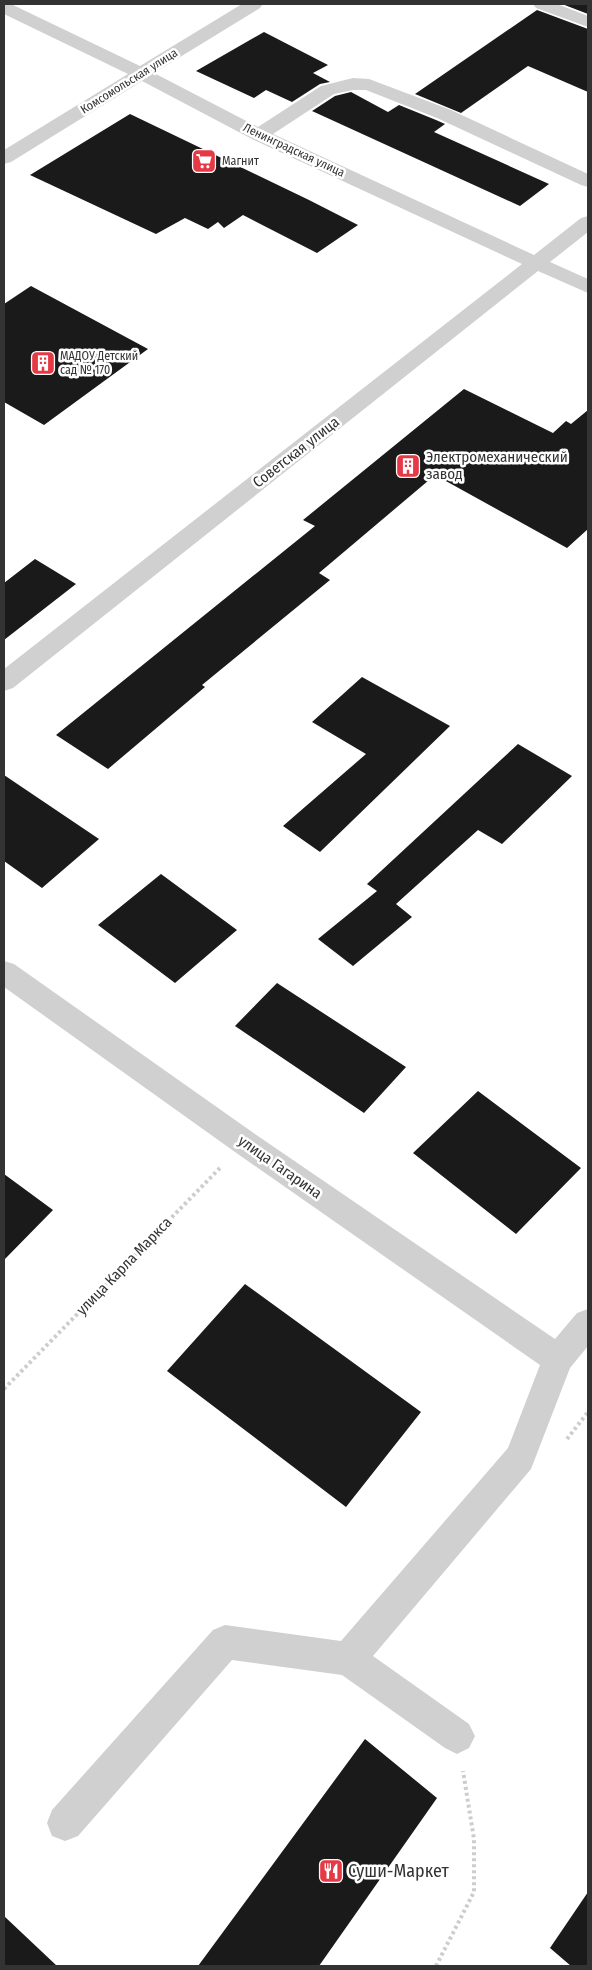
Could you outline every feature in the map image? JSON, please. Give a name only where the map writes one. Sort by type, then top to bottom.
[{"type":"street","name":"Комсомольская улица","points":[[4,158],[254,4]]},
{"type":"street","points":[[542,4],[588,22]]},
{"type":"street","name":"Ленинградская улица","points":[[4,7],[142,74],[259,135],[588,287]]},
{"type":"street","points":[[259,135],[328,90],[353,84],[370,85],[444,114],[588,181]]},
{"type":"street","name":"Советская улица","points":[[4,682],[588,222]]},
{"type":"street","name":"улица Гагарина","points":[[4,972],[558,1359]]},
{"type":"street","points":[[348,1659],[520,1458],[558,1359],[588,1323]]},
{"type":"street","points":[[65,1823],[225,1642],[348,1659],[457,1736]]},
{"type":"path","name":"улица Карла Маркса","points":[[4,1389],[245,1142]]},
{"type":"path","points":[[436,1966],[474,1892],[474,1839],[457,1736]]},
{"type":"building","points":[[562,4],[588,4],[588,14]]},
{"type":"building","points":[[537,10],[588,29],[588,92],[528,66],[461,113],[415,94]]},
{"type":"building","points":[[264,32],[328,65],[313,73],[330,82],[320,84],[292,102],[266,90],[254,98],[196,71]]},
{"type":"building","points":[[351,92],[388,112],[399,105],[445,124],[434,132],[549,184],[520,206],[312,111],[335,96]]},
{"type":"building","points":[[130,114],[358,225],[317,253],[243,215],[224,228],[218,222],[208,229],[185,218],[156,234],[30,175]]},
{"type":"building","name":"МАДОУ Детский сад № 170","points":[[31,286],[148,349],[44,425],[4,402],[4,304]]},
{"type":"building","points":[[464,389],[553,433],[566,421],[571,424],[588,410],[588,529],[567,548],[435,475],[319,573],[330,580],[202,685],[205,687],[108,769],[56,735],[315,526],[303,520]]},
{"type":"building","points":[[35,559],[76,584],[4,640],[4,583]]},
{"type":"building","points":[[362,677],[450,726],[320,852],[283,826],[366,754],[312,722]]},
{"type":"building","points":[[518,744],[572,776],[502,844],[478,830],[396,904],[412,917],[353,966],[318,939],[377,891],[367,884]]},
{"type":"building","points":[[4,775],[99,839],[42,888],[4,861]]},
{"type":"building","points":[[161,874],[237,930],[175,983],[98,925]]},
{"type":"building","points":[[277,983],[406,1067],[364,1113],[235,1026]]},
{"type":"building","points":[[478,1091],[581,1168],[516,1234],[413,1153]]},
{"type":"building","points":[[4,1174],[53,1210],[4,1260]]},
{"type":"building","points":[[245,1284],[421,1412],[346,1507],[167,1371]]},
{"type":"building","points":[[365,1739],[437,1798],[319,1966],[198,1966]]},
{"type":"building","points":[[588,1892],[588,1966],[571,1966],[550,1948]]},
{"type":"building","points":[[4,1916],[57,1966],[4,1966]]},
{"type":"place","name":"Магнит","points":[[204,161]]},
{"type":"place","name":"МАДОУ Детский сад № 170","points":[[43,363]]},
{"type":"place","name":"Электромеханический завод","points":[[408,466]]},
{"type":"place","name":"Суши-Маркет","points":[[331,1871]]}]
